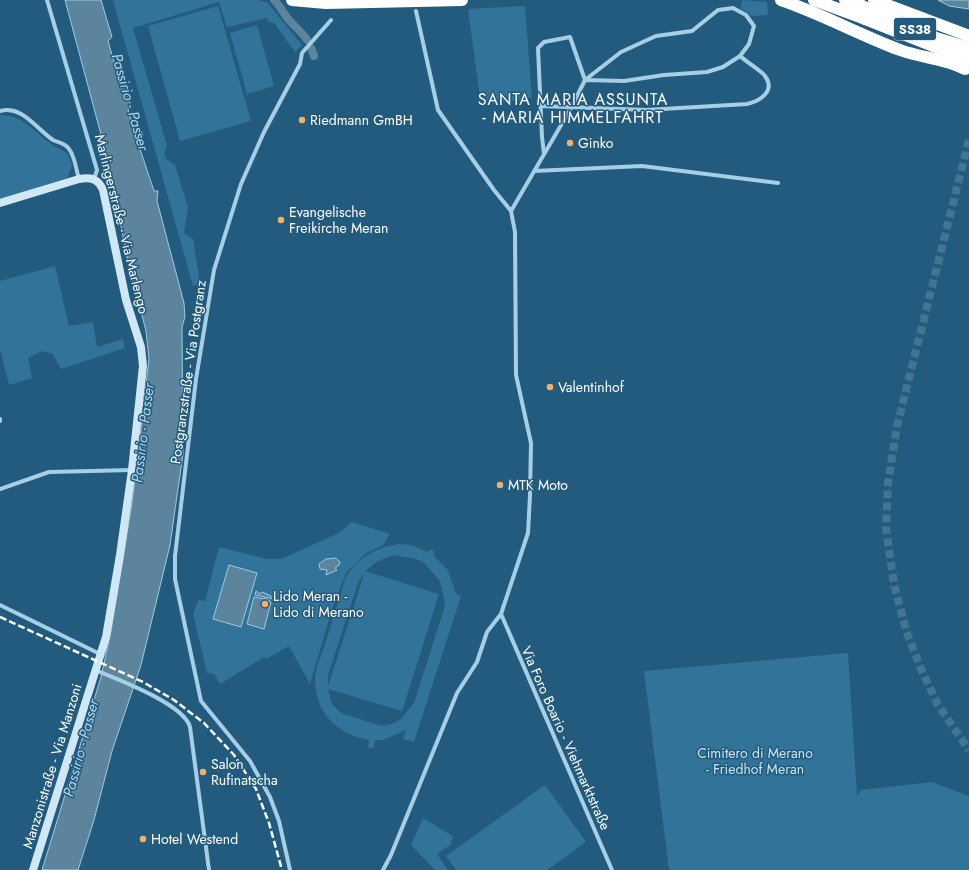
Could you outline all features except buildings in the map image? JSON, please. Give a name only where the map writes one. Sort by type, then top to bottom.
[{"type":"highway","points":[[292,0],[326,3],[462,0]]},
{"type":"highway","points":[[781,0],[814,12],[900,50],[920,57],[968,67]]},
{"type":"highway","name":"SS38","points":[[814,0],[933,46],[968,67]]},
{"type":"highway","name":"SS38","points":[[845,0],[936,38],[969,48]]},
{"type":"highway","points":[[874,0],[969,36]]},
{"type":"street","name":"Marlingerstraße - Via Marlengo","points":[[47,0],[97,170],[94,179],[101,185],[103,190],[126,300],[141,347],[143,366],[132,470],[119,561],[106,637],[100,654],[97,670]]},
{"type":"street","points":[[511,211],[571,108],[585,80],[621,52],[656,36],[692,30],[718,10],[733,8],[746,15],[754,26],[749,44],[740,56],[723,67],[707,72],[664,75],[624,81],[585,80]]},
{"type":"street","points":[[383,870],[391,855],[457,693],[477,662],[487,632],[501,614],[528,533],[530,495],[531,443],[516,375],[514,232],[511,211],[494,190],[438,110],[416,11]]},
{"type":"street","name":"Postgranzstraße - Via Postgranz","points":[[290,870],[279,821],[270,797],[250,761],[201,701],[176,588],[175,556],[196,379],[213,278],[221,243],[241,184],[264,132],[300,64],[302,53],[331,20]]},
{"type":"street","points":[[544,154],[540,106],[538,48],[544,42],[570,38],[585,80]]},
{"type":"street","points":[[540,106],[646,110],[747,104],[757,102],[765,96],[769,84],[765,74],[740,56]]},
{"type":"street","points":[[0,111],[16,111],[32,122],[53,140],[65,145],[70,150],[79,179]]},
{"type":"street","points":[[534,171],[642,166],[778,183]]},
{"type":"street","points":[[0,203],[79,179],[94,179]]},
{"type":"street","points":[[0,489],[49,472],[132,470]]},
{"type":"street","points":[[0,605],[5,609],[100,654]]},
{"type":"street","name":"Via Foro Boario - Viehmarktstraße","points":[[501,614],[612,870]]},
{"type":"street","points":[[97,670],[140,690],[175,709],[187,720],[190,727],[209,870]]},
{"type":"street","name":"Manzonistraße - Via Manzoni","points":[[33,870],[97,670]]},
{"type":"green space","points":[[113,0],[257,0],[267,2],[302,45],[295,52],[274,23],[269,22],[267,18],[227,27],[219,2],[133,28],[167,146],[164,154],[165,158],[175,165],[188,207],[184,233],[193,239],[200,283],[193,286]]},
{"type":"green space","points":[[742,0],[767,2],[768,15],[752,16],[741,8]]},
{"type":"green space","points":[[218,6],[251,121],[180,141],[148,26]]},
{"type":"green space","points":[[525,6],[532,98],[481,105],[468,9]]},
{"type":"green space","points":[[257,25],[274,86],[247,94],[230,33]]},
{"type":"green space","points":[[0,115],[15,118],[27,124],[54,146],[67,153],[71,160],[72,166],[67,178],[0,199]]},
{"type":"green space","points":[[55,266],[69,326],[93,322],[97,347],[123,339],[125,348],[61,369],[53,354],[42,351],[28,358],[32,378],[9,385],[0,349],[0,281]]},
{"type":"green space","name":"Lido Meran - Lido di Merano","points":[[352,522],[390,534],[383,545],[365,554],[346,573],[333,606],[310,684],[289,646],[266,659],[264,657],[220,684],[214,674],[207,673],[193,614],[198,600],[205,601],[219,547],[267,559],[281,559],[339,533]]},
{"type":"green space","points":[[391,545],[411,545],[428,552],[430,549],[435,552],[433,555],[448,570],[456,594],[461,596],[414,742],[403,739],[406,730],[383,740],[375,740],[374,748],[368,748],[369,740],[347,733],[338,728],[324,712],[319,703],[316,692],[315,675],[346,577],[356,564],[369,554]],"holes":[[[394,555],[416,559],[424,563],[440,581],[445,606],[414,703],[401,719],[392,724],[381,726],[341,713],[332,704],[328,689],[402,711],[439,594],[365,571],[378,561]],[[364,574],[328,687],[328,675],[358,583]]]},
{"type":"green space","name":"Cimitero di Merano - Friedhof Meran","points":[[848,653],[857,796],[861,790],[932,782],[969,796],[969,870],[669,870],[644,671]]},
{"type":"green space","points":[[545,785],[586,842],[547,870],[456,870],[446,856]]},
{"type":"green space","points":[[423,818],[454,837],[450,842],[452,844],[437,854],[448,870],[435,870],[411,845]]},
{"type":"water","name":"Passirio - Passer","points":[[65,0],[101,0],[112,37],[108,41],[121,86],[127,88],[130,103],[128,110],[133,125],[141,131],[143,135],[138,143],[154,191],[158,191],[157,201],[184,303],[185,317],[182,327],[183,454],[170,545],[141,665],[112,751],[94,820],[78,870],[42,870],[101,677],[111,631],[132,503],[149,359],[146,331],[128,262],[107,157]]},
{"type":"water","points":[[938,0],[969,0],[969,9],[949,6]]},
{"type":"water","points":[[336,558],[340,562],[335,568],[337,570],[326,575],[327,570],[320,569],[319,564],[326,559]]},
{"type":"water","points":[[229,565],[257,573],[241,627],[213,619]]},
{"type":"water","points":[[256,591],[260,594],[262,592],[271,596],[271,599],[267,597],[266,599],[271,602],[264,629],[247,624],[254,597],[265,599],[265,597],[255,595]]},
{"type":"waterway","points":[[274,0],[288,19],[307,40]]},
{"type":"waterway","points":[[311,48],[314,56]]},
{"type":"tunnel","points":[[969,140],[897,426],[888,483],[886,529],[894,584],[906,630],[921,669],[938,705],[969,750]]},
{"type":"railway","points":[[0,617],[143,682],[174,700],[204,723],[234,755],[256,789],[269,823],[282,870]]},
{"type":"place","name":"Riedmann GmBH","points":[[302,120]]},
{"type":"place","name":"Ginko","points":[[570,143]]},
{"type":"place","name":"Evangelische Freikirche Meran","points":[[281,220]]},
{"type":"place","name":"Valentinhof","points":[[550,387]]},
{"type":"place","name":"MTK Moto","points":[[500,485]]},
{"type":"place","name":"Lido Meran - Lido di Merano","points":[[265,604]]},
{"type":"place","name":"Salon Rufinatscha","points":[[203,772]]},
{"type":"place","name":"Hotel Westend","points":[[143,839]]},
{"type":"district","name":"SANTA MARIA ASSUNTA - MARIA HIMMELFAHRT","points":[[573,108]]}]
